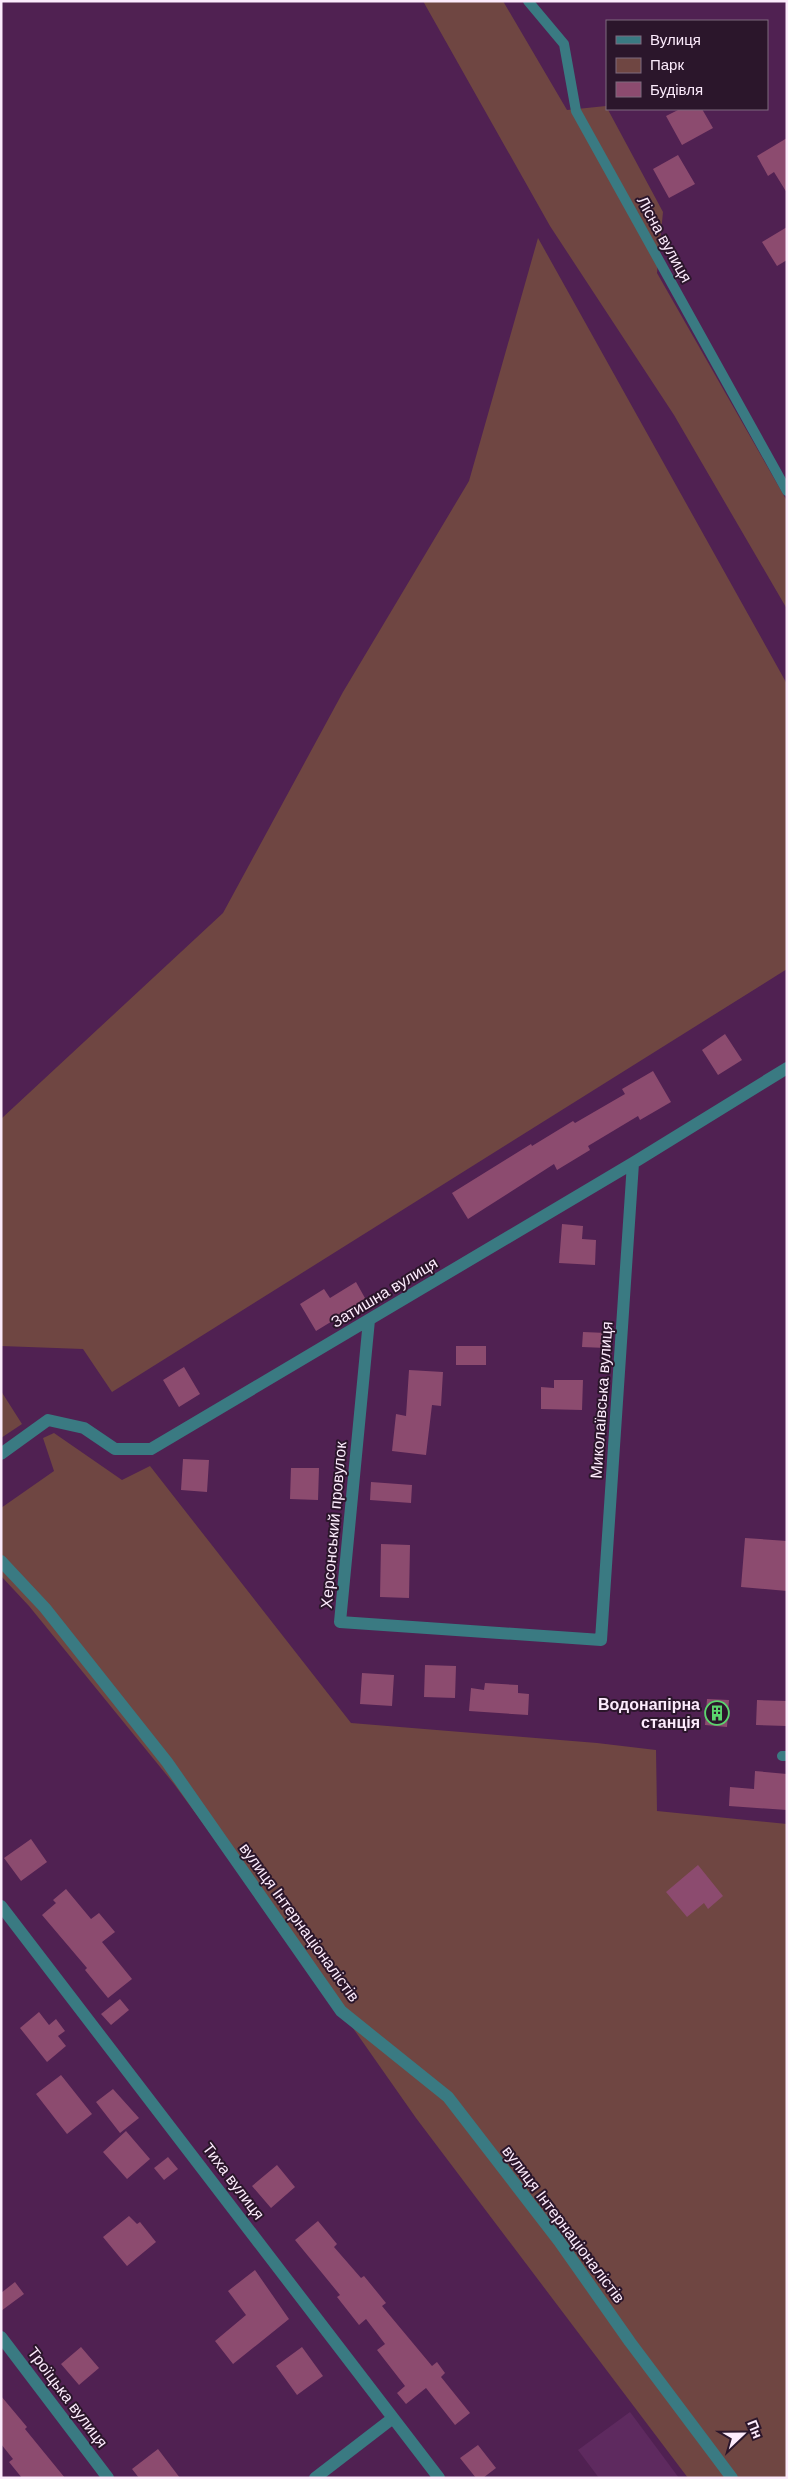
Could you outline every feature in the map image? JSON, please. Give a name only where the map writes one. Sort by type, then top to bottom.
[{"type":"street","name":"Затишна вулиця","points":[[1,1454],[48,1420],[84,1428],[115,1449],[151,1449],[633,1163],[787,1068]]},
{"type":"street","name":"Миколаївська вулиця","points":[[601,1640],[633,1163]]},
{"type":"street","name":"Херсонський провулок","points":[[368,1320],[340,1622],[601,1640]]},
{"type":"street","name":"вулиця Інтернаціоналістів","points":[[1,1561],[45,1608],[167,1762],[341,2011],[448,2097],[560,2241],[630,2342],[732,2478]]},
{"type":"street","name":"Тиха вулиця","points":[[1,1906],[439,2478]]},
{"type":"street","name":"Троїцька вулиця","points":[[1,2337],[108,2478]]},
{"type":"street","points":[[315,2478],[394,2418]]},
{"type":"lane","name":"Лісна вулиця","points":[[528,1],[564,44],[576,111],[787,491]]},
{"type":"shaded area","points":[[630,2412],[679,2478],[599,2478],[578,2450]]},
{"type":"green space","points":[[423,1],[503,1],[567,110],[606,106],[606,110],[608,110],[663,212],[657,273],[787,501],[787,609],[674,415],[550,226]]},
{"type":"green space","points":[[538,238],[787,684],[787,969],[112,1392],[83,1349],[1,1346],[1,1119],[223,913],[343,692],[469,481]]},
{"type":"green space","points":[[1,1391],[22,1424],[1,1438]]},
{"type":"green space","points":[[54,1433],[122,1480],[150,1466],[351,1723],[597,1743],[656,1750],[657,1811],[787,1824],[787,2478],[688,2478],[416,2118],[341,2011],[174,1784],[29,1606],[1,1576],[1,1508],[54,1471],[43,1438]]},
{"type":"building","points":[[678,110],[703,110],[713,128],[682,145],[666,116]]},
{"type":"building","points":[[787,138],[787,193],[774,172],[768,176],[757,156]]},
{"type":"building","points":[[678,155],[695,184],[669,198],[653,169]]},
{"type":"building","points":[[787,227],[787,260],[777,266],[762,242]]},
{"type":"building","points":[[725,1034],[742,1060],[718,1075],[702,1050]]},
{"type":"building","points":[[653,1071],[671,1102],[640,1120],[638,1116],[588,1146],[590,1150],[557,1170],[554,1164],[468,1219],[452,1193],[531,1144],[532,1146],[573,1121],[575,1123],[625,1094],[622,1089]]},
{"type":"building","points":[[562,1224],[583,1226],[582,1239],[596,1240],[595,1265],[559,1263]]},
{"type":"building","points":[[356,1282],[370,1307],[356,1315],[352,1309],[316,1331],[300,1304],[324,1289],[330,1298]]},
{"type":"building","points":[[583,1332],[607,1333],[606,1348],[582,1347]]},
{"type":"building","points":[[456,1346],[486,1346],[486,1365],[456,1365]]},
{"type":"building","points":[[184,1367],[200,1394],[179,1407],[163,1380]]},
{"type":"building","points":[[409,1370],[443,1372],[441,1406],[432,1405],[426,1455],[392,1451],[396,1414],[406,1416]]},
{"type":"building","points":[[554,1380],[583,1380],[582,1410],[541,1409],[541,1387],[554,1388]]},
{"type":"building","points":[[183,1459],[209,1460],[207,1492],[181,1490]]},
{"type":"building","points":[[291,1468],[319,1468],[318,1500],[290,1499]]},
{"type":"building","points":[[371,1482],[412,1485],[411,1503],[370,1500]]},
{"type":"building","points":[[745,1538],[787,1541],[787,1591],[741,1587]]},
{"type":"building","points":[[381,1544],[410,1545],[409,1598],[380,1597]]},
{"type":"building","points":[[425,1665],[456,1666],[455,1698],[424,1697]]},
{"type":"building","points":[[362,1673],[394,1675],[392,1706],[360,1704]]},
{"type":"building","points":[[485,1683],[518,1685],[518,1693],[529,1694],[528,1715],[469,1711],[471,1688],[484,1690]]},
{"type":"building","name":"Водонапірна станція","points":[[707,1699],[729,1700],[727,1727],[705,1725]]},
{"type":"building","points":[[757,1700],[787,1701],[787,1726],[756,1725]]},
{"type":"building","points":[[755,1771],[787,1774],[787,1810],[729,1806],[730,1787],[754,1789]]},
{"type":"building","points":[[31,1839],[47,1862],[21,1881],[4,1858]]},
{"type":"building","points":[[698,1865],[723,1896],[708,1909],[704,1903],[687,1917],[666,1892]]},
{"type":"building","points":[[66,1889],[91,1919],[99,1913],[115,1932],[102,1942],[132,1979],[108,1998],[85,1970],[87,1968],[42,1915],[56,1903],[53,1900]]},
{"type":"building","points":[[120,1999],[129,2010],[111,2025],[101,2014]]},
{"type":"building","points":[[39,2012],[49,2025],[56,2019],[65,2031],[58,2036],[66,2046],[47,2062],[20,2028]]},
{"type":"building","points":[[61,2075],[92,2114],[67,2134],[36,2094]]},
{"type":"building","points":[[113,2089],[139,2118],[120,2133],[96,2102]]},
{"type":"building","points":[[126,2131],[150,2159],[127,2179],[103,2152]]},
{"type":"building","points":[[168,2157],[178,2169],[164,2180],[154,2168]]},
{"type":"building","points":[[277,2165],[295,2187],[271,2208],[252,2186]]},
{"type":"building","points":[[129,2216],[137,2224],[140,2222],[156,2242],[127,2266],[103,2237]]},
{"type":"building","points":[[318,2221],[337,2244],[334,2247],[361,2278],[364,2276],[386,2303],[382,2306],[432,2366],[437,2362],[445,2373],[441,2377],[470,2413],[455,2425],[426,2388],[406,2404],[397,2393],[405,2386],[377,2350],[385,2344],[366,2319],[359,2325],[337,2297],[340,2295],[295,2240]]},
{"type":"building","points":[[255,2270],[289,2319],[233,2364],[215,2341],[246,2315],[228,2291]]},
{"type":"building","points":[[15,2282],[24,2294],[1,2311],[1,2293]]},
{"type":"building","points":[[81,2347],[99,2368],[79,2385],[61,2364]]},
{"type":"building","points":[[302,2347],[323,2376],[297,2395],[276,2366]]},
{"type":"building","points":[[1,2396],[65,2478],[22,2478],[9,2462],[13,2459],[1,2444]]},
{"type":"building","points":[[478,2445],[496,2468],[483,2478],[476,2478],[460,2458]]},
{"type":"building","points":[[158,2449],[180,2478],[139,2478],[132,2469]]},
{"type":"place","name":"Водонапірна станція","points":[[717,1713]]}]
